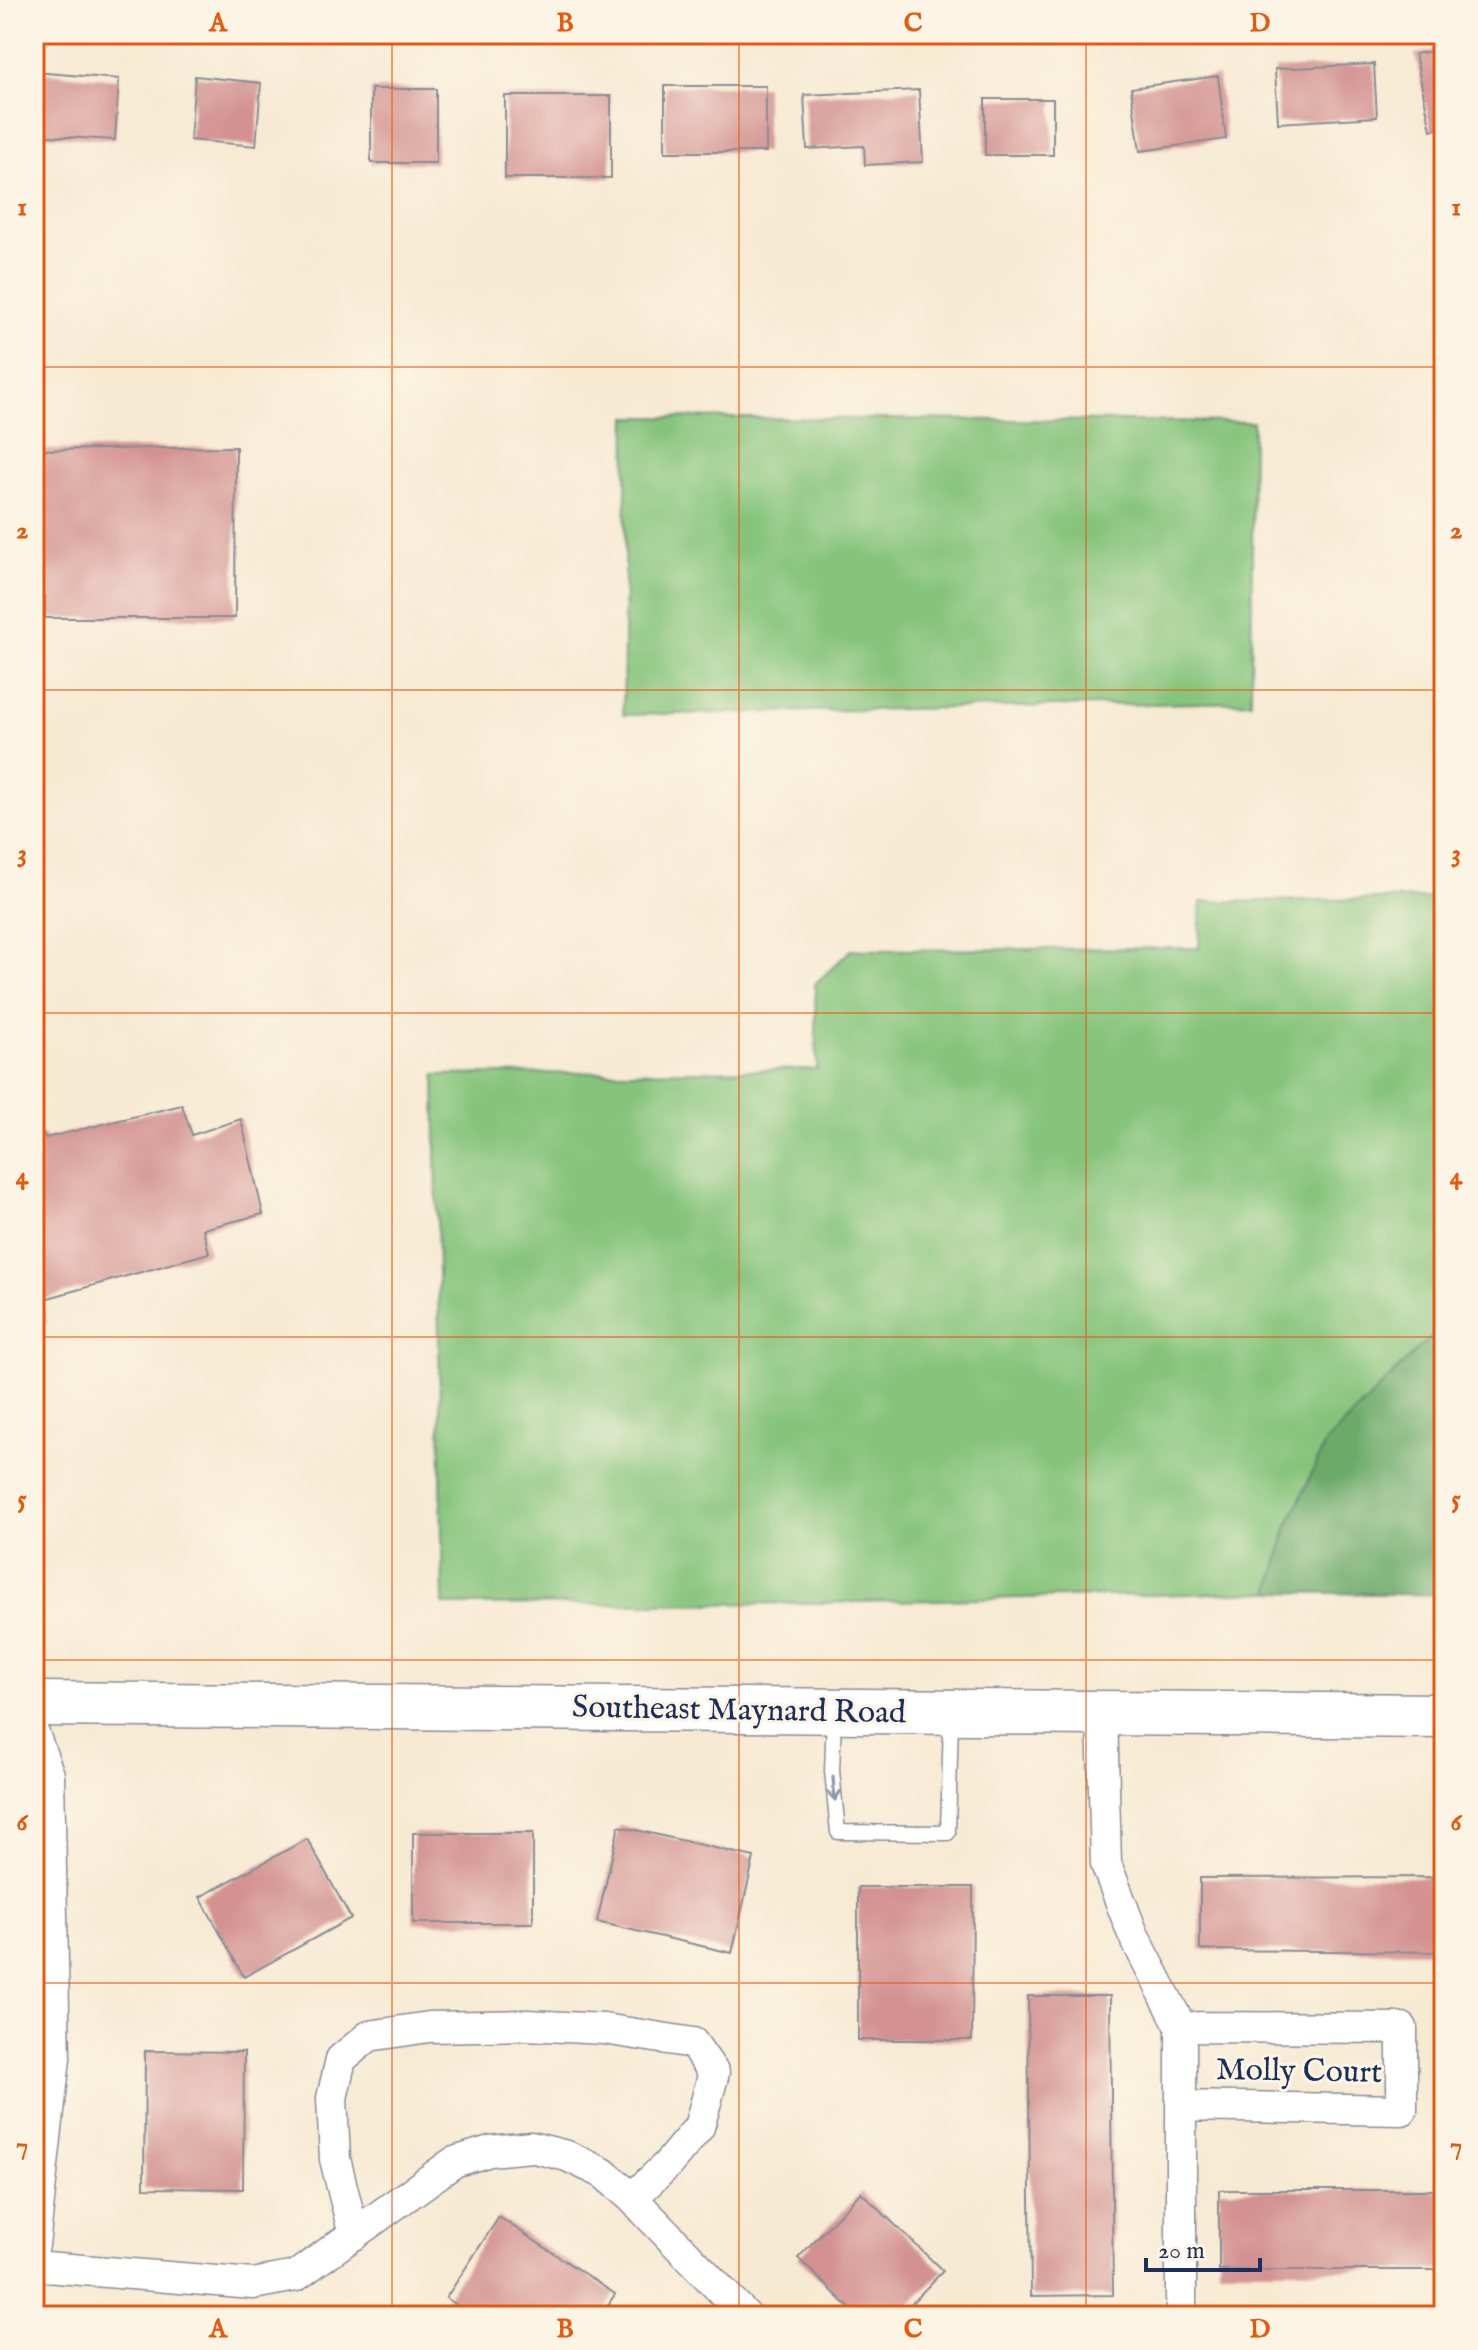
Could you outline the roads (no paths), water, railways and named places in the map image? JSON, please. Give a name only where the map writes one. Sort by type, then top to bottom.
[{"type":"main road","name":"Southeast Maynard Road","points":[[34,1704],[1444,1716]]},
{"type":"street","points":[[1102,1714],[1106,1864],[1133,1934],[1181,2027],[1181,2316]]},
{"type":"street","points":[[34,1734],[49,1775],[55,2058],[34,2245]]},
{"type":"street","points":[[354,2235],[335,2159],[332,2098],[341,2059],[369,2036],[429,2027],[527,2025],[604,2029],[693,2043],[714,2073],[699,2127],[667,2165],[632,2198]]},
{"type":"street","name":"Molly Court","points":[[1181,2027],[1402,2028],[1402,2110],[1181,2106]]},
{"type":"street","points":[[34,2266],[253,2284],[296,2276],[454,2162],[490,2151],[531,2147],[567,2156],[603,2173],[632,2198],[746,2316]]},
{"type":"lane","points":[[834,1712],[832,1771],[838,1832],[933,1833],[948,1833],[951,1713]]}]
